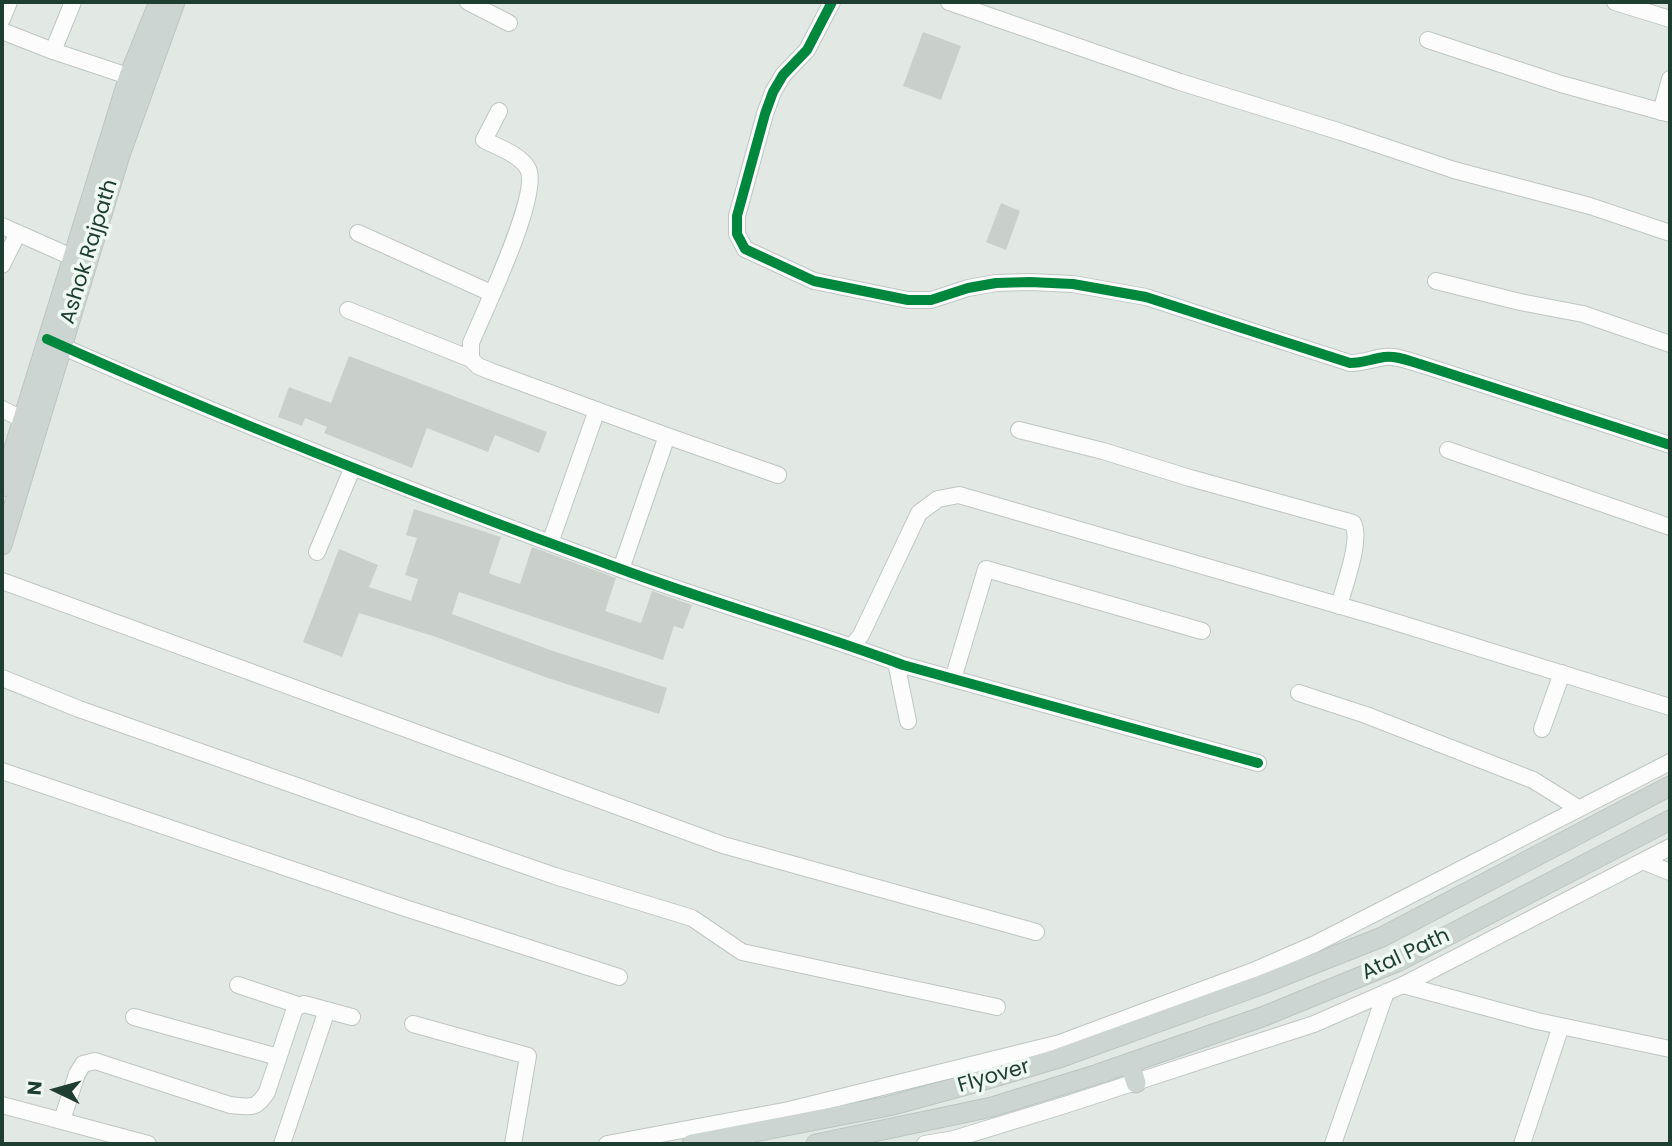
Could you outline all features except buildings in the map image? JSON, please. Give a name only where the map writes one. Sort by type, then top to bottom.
[{"type":"main road","name":"Ashok Rajpath","points":[[2,545],[54,343],[159,2]]},
{"type":"main road","name":"Ashok Rajpath","points":[[137,79],[175,2]]},
{"type":"main road","name":"Ashok Rajpath","points":[[2,487],[22,419],[54,343]]},
{"type":"main road","name":"Flyover","points":[[692,1144],[889,1106],[977,1082],[1056,1059],[1258,986],[1282,968],[1382,937],[1670,786]]},
{"type":"main road","name":"Atal Path","points":[[1130,1063],[1262,1017],[1399,961],[1670,820]]},
{"type":"main road","name":"Flyover","points":[[816,1144],[992,1107],[1130,1063]]},
{"type":"main road","points":[[1130,1063],[1136,1083]]},
{"type":"street","points":[[2,19],[9,2]]},
{"type":"street","points":[[53,51],[73,2]]},
{"type":"street","points":[[468,2],[509,23]]},
{"type":"street","points":[[832,2],[807,50],[783,75],[765,114],[737,216],[737,234],[746,249],[814,281],[908,300],[930,300],[968,288],[996,283],[1030,282],[1073,284],[1146,297],[1350,363],[1384,357],[1397,358],[1670,445]]},
{"type":"street","points":[[949,2],[1180,82],[1454,170],[1590,206],[1670,233]]},
{"type":"street","points":[[1615,2],[1670,19]]},
{"type":"street","points":[[2,31],[137,79]]},
{"type":"street","points":[[1428,40],[1561,84],[1666,113],[1670,79]]},
{"type":"street","points":[[471,359],[471,343],[523,216],[530,192],[531,173],[525,164],[484,140],[499,111]]},
{"type":"street","points":[[2,226],[80,260]]},
{"type":"street","points":[[2,265],[18,233]]},
{"type":"street","points":[[358,233],[491,293]]},
{"type":"street","points":[[1436,281],[1583,314],[1670,344]]},
{"type":"street","points":[[348,310],[471,359],[489,372],[778,475]]},
{"type":"street","points":[[54,343],[353,467],[621,569],[853,645],[896,662],[1258,763]]},
{"type":"street","points":[[2,409],[22,419]]},
{"type":"street","points":[[550,542],[597,410]]},
{"type":"street","points":[[1019,430],[1103,451],[1189,478],[1353,523],[1357,530],[1356,542],[1339,606]]},
{"type":"street","points":[[621,569],[667,436]]},
{"type":"street","points":[[1448,450],[1670,527]]},
{"type":"street","points":[[317,552],[353,467]]},
{"type":"street","points":[[853,645],[861,635],[919,513],[938,499],[959,495],[1339,606],[1670,707]]},
{"type":"street","points":[[953,679],[986,569],[1202,631]]},
{"type":"street","points":[[2,580],[723,845],[1036,932]]},
{"type":"street","points":[[896,662],[908,721]]},
{"type":"street","points":[[1542,729],[1562,673]]},
{"type":"street","points":[[2,678],[79,709],[555,876],[692,918],[742,952],[997,1007]]},
{"type":"street","points":[[1299,693],[1366,715],[1533,780],[1578,808]]},
{"type":"street","points":[[607,1144],[789,1110],[1060,1043],[1282,968],[1315,944],[1670,762]]},
{"type":"street","points":[[2,771],[386,902],[619,977]]},
{"type":"street","points":[[925,1144],[954,1139],[1136,1083],[1314,1024],[1403,985],[1670,847]]},
{"type":"street","points":[[1645,862],[1670,872]]},
{"type":"street","points":[[238,985],[298,1005],[304,1004],[352,1017]]},
{"type":"street","points":[[1403,985],[1561,1026],[1670,1049]]},
{"type":"street","points":[[1333,1144],[1386,992]]},
{"type":"street","points":[[62,1120],[83,1064],[95,1061],[230,1105],[251,1108],[261,1102],[267,1092],[298,1005]]},
{"type":"street","points":[[282,1144],[327,1010]]},
{"type":"street","points":[[134,1017],[278,1057]]},
{"type":"street","points":[[413,1024],[528,1056],[513,1144]]},
{"type":"street","points":[[1522,1144],[1561,1026]]},
{"type":"street","points":[[2,1105],[148,1144]]},
{"type":"cycle path","points":[[832,2],[807,50],[783,75],[765,114],[737,216],[737,234],[745,249],[814,281],[908,300],[931,300],[968,288],[996,283],[1030,282],[1073,284],[1146,297],[1350,363],[1384,357],[1404,359],[1670,445]]},
{"type":"cycle path","points":[[47,339],[330,459],[653,581],[903,665],[1258,763]]}]
